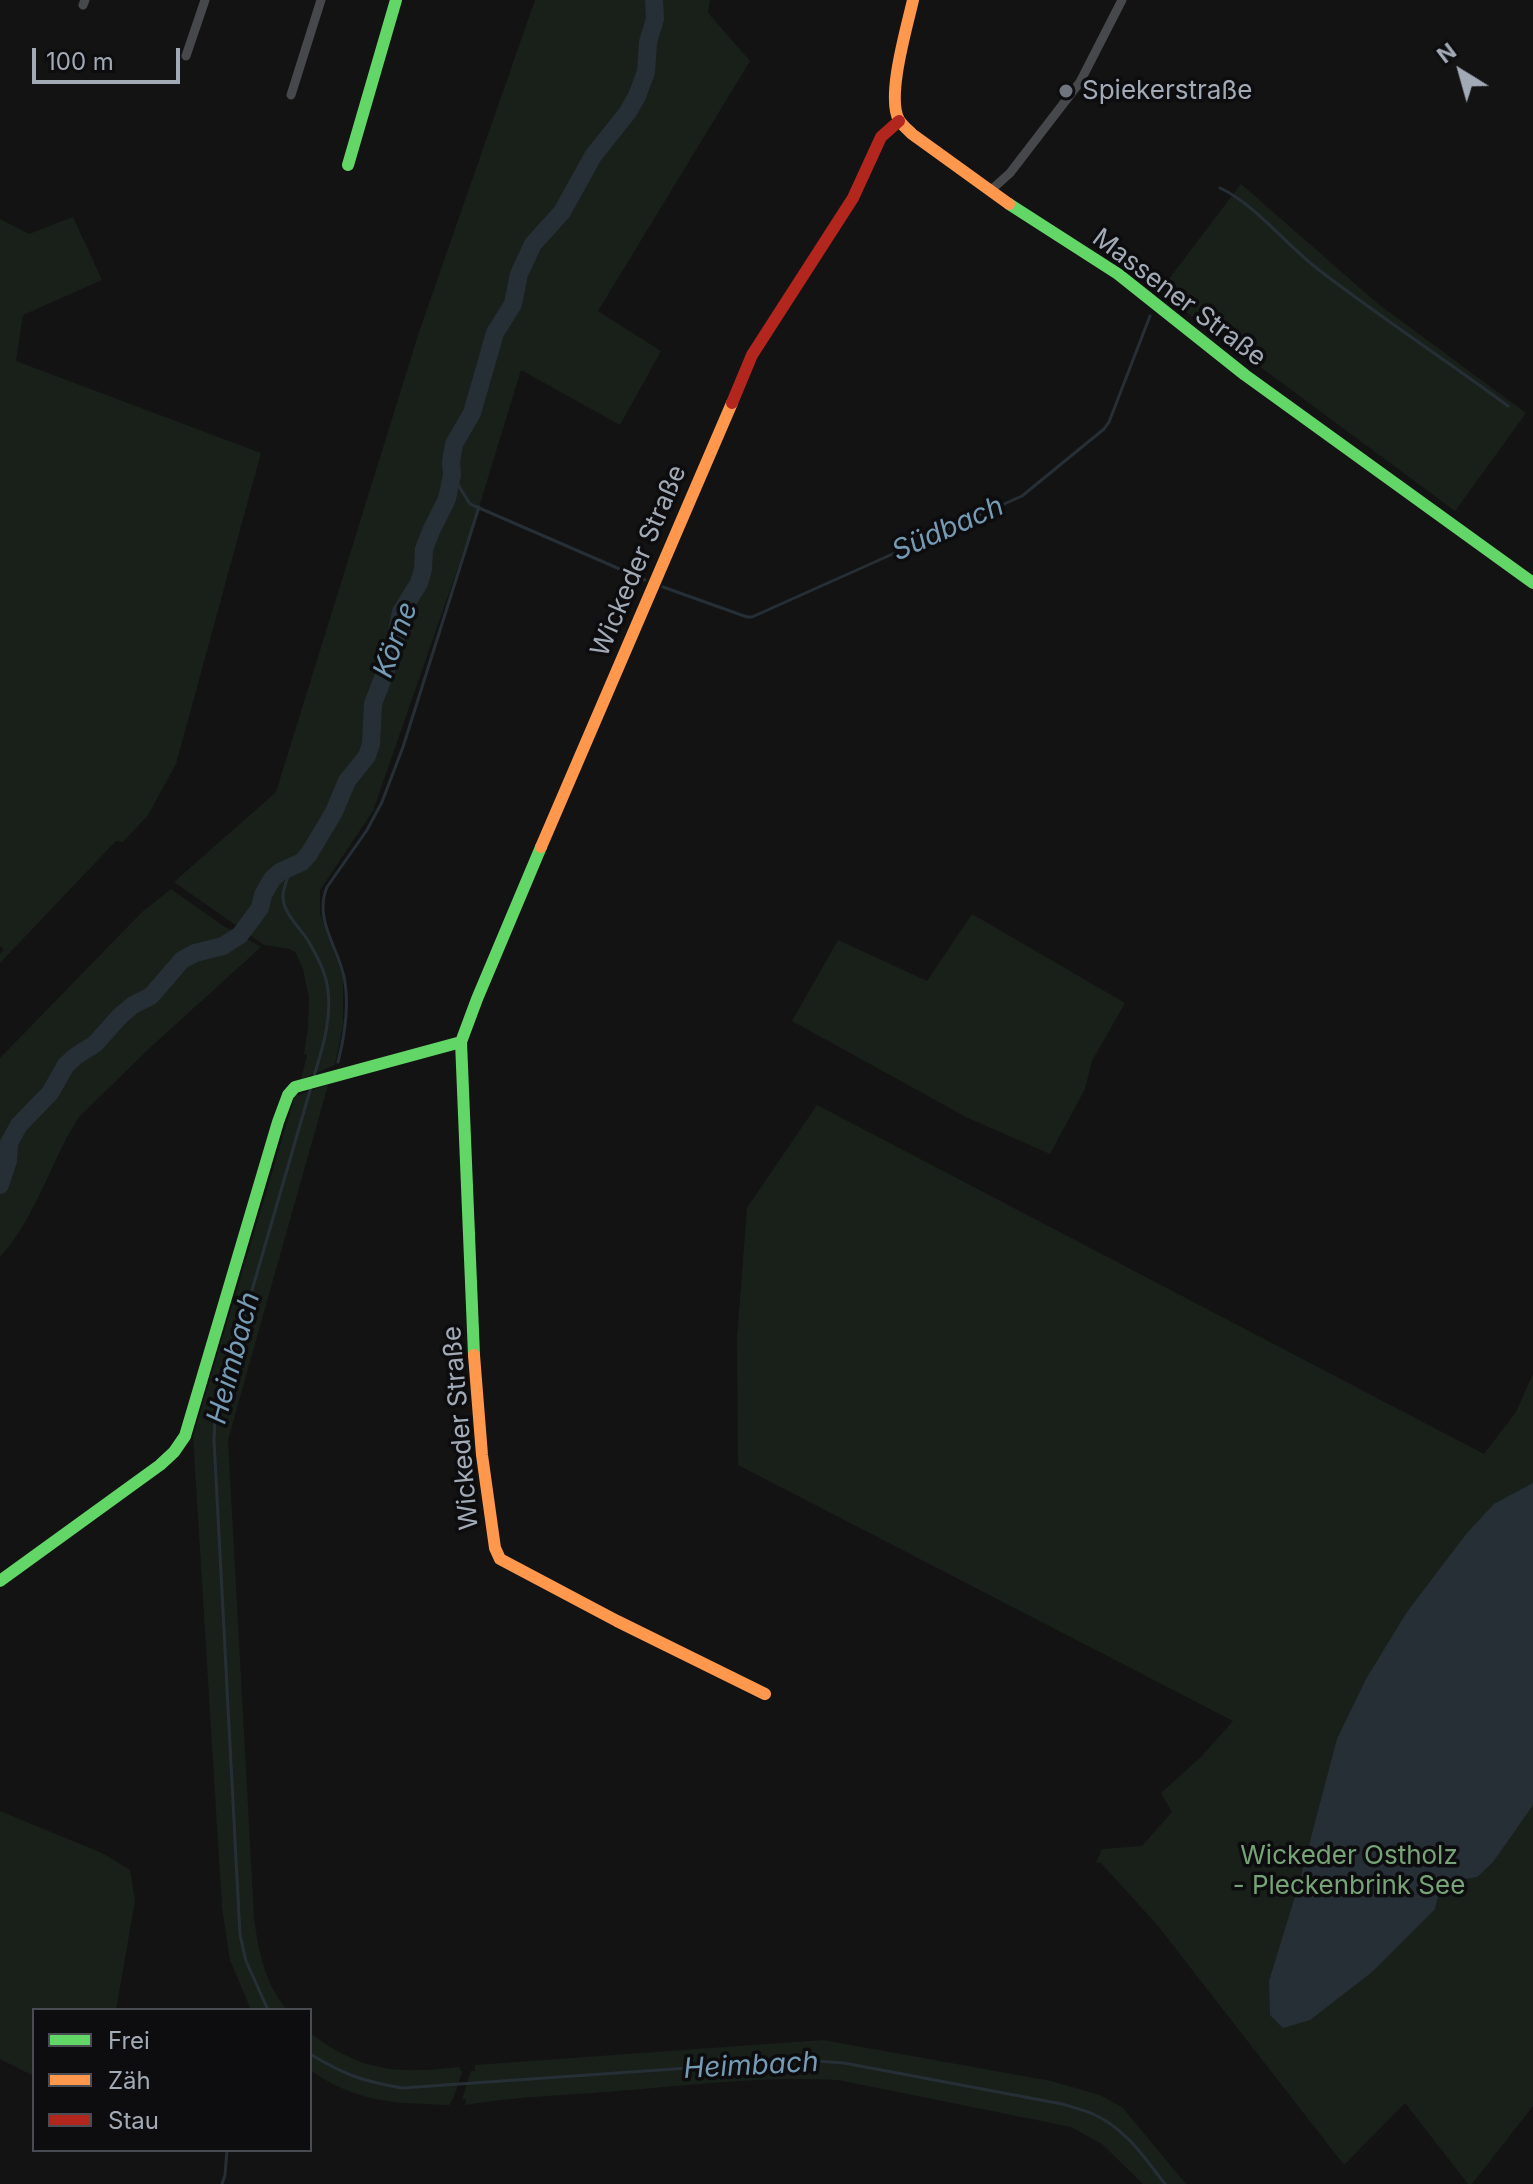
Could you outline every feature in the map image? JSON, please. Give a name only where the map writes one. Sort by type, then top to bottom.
[{"type":"street","points":[[186,56],[205,0]]},
{"type":"street","points":[[291,95],[321,0]]},
{"type":"street","points":[[348,165],[396,0]]},
{"type":"street","points":[[899,121],[894,89],[913,0]]},
{"type":"street","points":[[990,191],[1010,173],[1080,82],[1122,0]]},
{"type":"street","name":"Massener Straße","points":[[899,121],[990,191],[1118,274],[1245,375],[1533,583]]},
{"type":"street","name":"Wickeder Straße","points":[[765,1694],[500,1559],[495,1548],[482,1455],[474,1356],[461,1042],[560,802],[752,355],[853,198],[881,137],[899,121]]},
{"type":"street","points":[[0,1581],[160,1465],[185,1436],[288,1095],[301,1084],[461,1042]]},
{"type":"green space","points":[[535,0],[710,0],[708,13],[750,61],[598,311],[661,351],[620,425],[521,370],[479,507],[373,811],[320,890],[320,913],[343,978],[343,1025],[335,1065],[301,1079],[307,1055],[304,1054],[309,998],[296,953],[290,949],[264,945],[174,882],[276,792],[419,332]]},
{"type":"green space","points":[[1241,184],[1377,303],[1526,413],[1455,511],[1159,292]]},
{"type":"green space","points":[[73,217],[102,280],[23,315],[16,361],[261,453],[176,764],[148,815],[123,842],[116,841],[0,963],[0,954],[4,950],[0,946],[0,219],[29,234]]},
{"type":"green space","points":[[171,889],[222,925],[261,947],[79,1117],[34,1207],[0,1257],[0,1058],[142,912]]},
{"type":"green space","points":[[972,914],[1125,1003],[1092,1061],[1085,1089],[1050,1154],[966,1117],[792,1021],[838,940],[927,981]]},
{"type":"green space","points":[[328,1085],[228,1440],[254,1917],[264,1966],[273,1989],[285,2008],[250,2008],[230,1960],[222,1907],[193,1436],[295,1096]]},
{"type":"green space","name":"Wickeder Ostholz - Pleckenbrink See","points":[[817,1105],[1484,1454],[1516,1412],[1533,1374],[1533,2106],[1472,2184],[1468,2184],[1405,2103],[1344,2165],[1158,1926],[1101,1863],[1096,1862],[1102,1849],[1142,1846],[1172,1812],[1161,1793],[1201,1757],[1233,1721],[738,1465],[737,1338],[747,1208]]},
{"type":"green space","points":[[0,1811],[102,1853],[130,1870],[135,1901],[116,2008],[32,2008],[32,2075],[0,2059]]},
{"type":"green space","points":[[312,2034],[364,2063],[398,2070],[459,2067],[462,2072],[449,2105],[376,2099],[327,2081],[312,2071]]},
{"type":"green space","points":[[823,2040],[1051,2081],[1100,2095],[1122,2107],[1186,2184],[1143,2184],[1102,2144],[1071,2127],[838,2080],[734,2081],[465,2105],[466,2099],[462,2099],[475,2065]]},
{"type":"shaded area","points":[[1533,1483],[1533,1805],[1493,1862],[1477,1877],[1445,1882],[1440,1887],[1435,1909],[1372,1972],[1310,2020],[1283,2028],[1270,2015],[1269,1981],[1298,1887],[1337,1739],[1366,1679],[1407,1612],[1467,1533],[1494,1504]]},
{"type":"waterway","name":"Körne","points":[[0,1185],[8,1161],[9,1143],[19,1125],[50,1093],[66,1065],[95,1044],[133,1005],[151,996],[182,960],[195,953],[223,946],[240,935],[260,908],[272,879],[302,862],[309,854],[334,812],[347,781],[367,756],[371,744],[373,704],[393,652],[401,612],[419,583],[424,549],[447,499],[454,444],[472,413],[495,333],[513,304],[519,274],[533,244],[562,212],[593,156],[637,96],[646,72],[648,42],[655,19],[654,0]]},
{"type":"waterway","points":[[1220,188],[1246,204],[1319,270],[1508,406]]},
{"type":"waterway","name":"Südbach","points":[[663,587],[752,617],[1022,496],[1109,422],[1150,316]]},
{"type":"waterway","name":"Südbach","points":[[452,475],[470,504],[645,580]]},
{"type":"waterway","points":[[338,1062],[347,1002],[342,970],[323,912],[327,887],[367,830],[382,802],[403,747],[479,507]]},
{"type":"waterway","name":"Heimbach","points":[[292,866],[283,902],[319,961],[329,996],[326,1031],[314,1076]]},
{"type":"waterway","name":"Heimbach","points":[[267,2008],[246,1961],[240,1935],[215,1418],[311,1087]]},
{"type":"waterway","name":"Heimbach","points":[[312,2055],[354,2076],[402,2088],[803,2060],[844,2063],[1062,2104],[1089,2113],[1124,2135],[1165,2184]]},
{"type":"waterway","points":[[222,2184],[227,2152]]},
{"type":"traffic: fast","points":[[348,165],[396,0]]},
{"type":"traffic: fast","points":[[1009,204],[1118,274],[1245,375],[1533,583]]},
{"type":"traffic: fast","points":[[474,1355],[461,1042],[541,847]]},
{"type":"traffic: fast","points":[[0,1581],[160,1465],[185,1436],[288,1095],[295,1087],[461,1042]]},
{"type":"traffic: slow","points":[[913,0],[896,79],[899,120],[912,134],[1009,204]]},
{"type":"traffic: slow","points":[[541,847],[732,403]]},
{"type":"traffic: slow","points":[[474,1355],[482,1455],[495,1548],[500,1559],[765,1694]]},
{"type":"traffic: jam","points":[[732,403],[752,355],[853,198],[881,137],[899,121]]},
{"type":"place","name":"Spiekerstraße","points":[[1066,91]]}]
